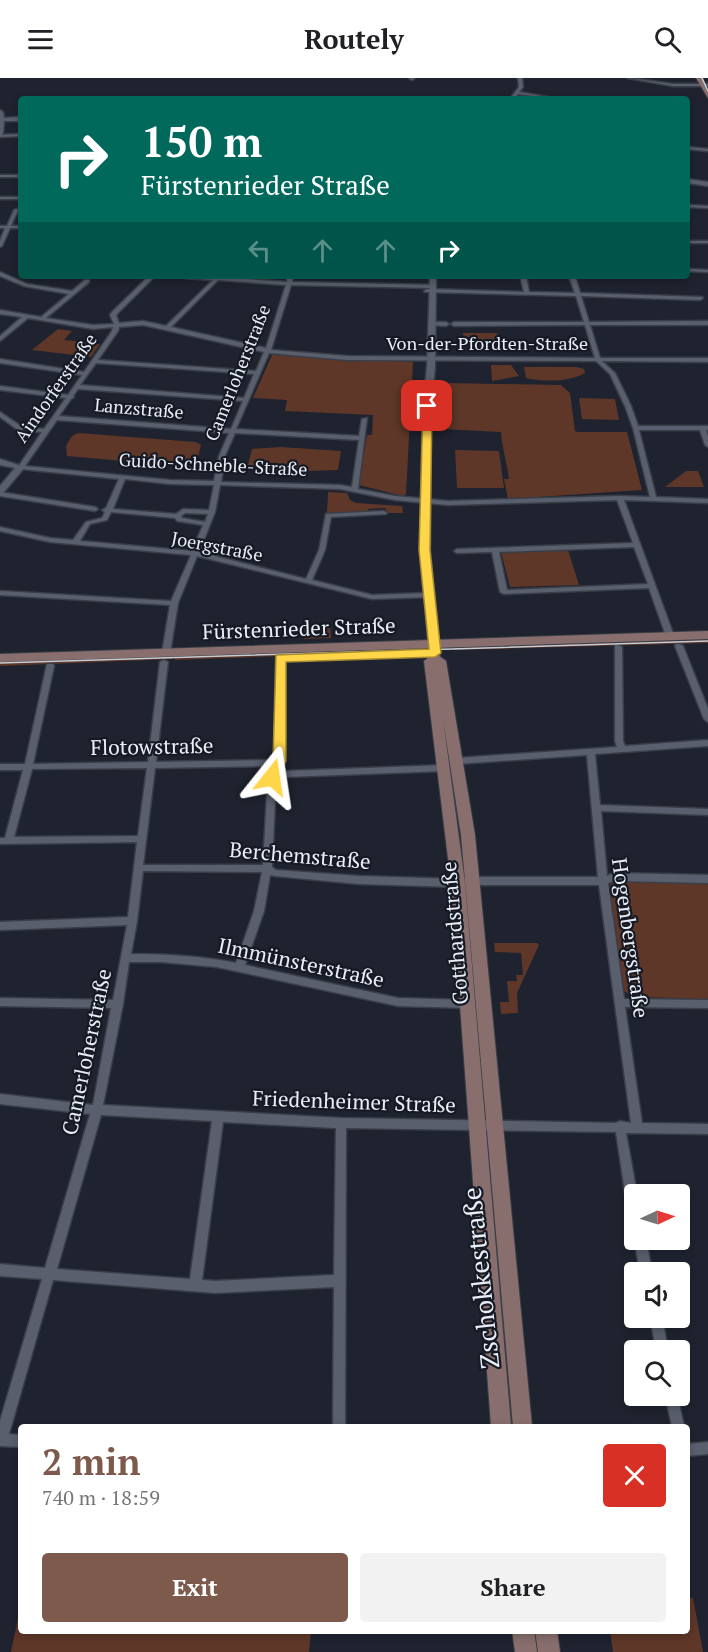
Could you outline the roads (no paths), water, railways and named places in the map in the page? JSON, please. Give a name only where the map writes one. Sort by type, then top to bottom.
[{"type":"main road","points":[[699,78],[706,83],[708,96]]},
{"type":"main road","name":"Fürstenrieder Straße","points":[[0,658],[280,658],[708,635]]},
{"type":"main road","name":"Fürstenrieder Straße","points":[[0,667],[165,658],[618,647],[680,649],[708,645]]},
{"type":"main road","name":"Gotthardstraße","points":[[435,651],[430,661],[451,765],[465,882],[486,1125]]},
{"type":"main road","name":"Gotthardstraße","points":[[465,882],[468,1004],[486,1125]]},
{"type":"main road","name":"Zschokkestraße","points":[[486,1125],[501,1424]]},
{"type":"main road","name":"Zschokkestraße","points":[[486,1125],[523,1424]]},
{"type":"main road","points":[[524,1634],[526,1652]]},
{"type":"main road","points":[[547,1634],[549,1652]]},
{"type":"street","points":[[515,96],[521,85],[520,78]]},
{"type":"street","points":[[630,78],[666,84],[706,83]]},
{"type":"street","points":[[518,93],[537,96]]},
{"type":"street","points":[[0,112],[0,135],[18,135]]},
{"type":"street","points":[[1,120],[18,119]]},
{"type":"street","points":[[690,148],[708,150]]},
{"type":"street","points":[[0,176],[18,176]]},
{"type":"street","points":[[690,181],[708,184]]},
{"type":"street","points":[[0,198],[18,198]]},
{"type":"street","points":[[690,206],[708,207]]},
{"type":"street","points":[[0,246],[16,210]]},
{"type":"street","points":[[0,227],[8,230]]},
{"type":"street","points":[[0,233],[18,228]]},
{"type":"street","points":[[690,242],[708,242]]},
{"type":"street","points":[[690,270],[708,271]]},
{"type":"street","points":[[0,274],[26,285],[72,293]]},
{"type":"street","name":"Aindorferstraße","points":[[0,493],[57,417],[115,331],[117,324],[114,312],[149,279]]},
{"type":"street","points":[[211,279],[290,284],[700,298]]},
{"type":"street","name":"Camerloherstraße","points":[[1,1440],[97,1110],[132,921],[174,603],[208,524],[222,456],[267,350],[290,279]]},
{"type":"street","name":"Gotthardstraße","points":[[428,279],[432,324],[428,359]]},
{"type":"street","name":"Gotthardstraße","points":[[432,279],[430,288],[424,550],[435,651]]},
{"type":"street","points":[[524,279],[526,293]]},
{"type":"street","points":[[573,279],[598,360],[612,373],[636,428],[653,498]]},
{"type":"street","points":[[167,327],[216,280]]},
{"type":"street","points":[[42,319],[87,281]]},
{"type":"street","name":"Von-der-Pfordten-Straße","points":[[0,312],[93,327],[143,323],[267,350],[347,358],[708,360]]},
{"type":"street","points":[[0,339],[27,316]]},
{"type":"street","points":[[454,324],[708,323]]},
{"type":"street","points":[[432,324],[446,324]]},
{"type":"street","points":[[0,361],[86,374]]},
{"type":"street","points":[[95,361],[258,373]]},
{"type":"street","points":[[78,387],[247,400]]},
{"type":"street","points":[[0,388],[71,397]]},
{"type":"street","points":[[0,414],[20,429],[47,431]]},
{"type":"street","name":"Lanzstraße","points":[[57,417],[232,432],[362,438]]},
{"type":"street","points":[[355,488],[365,418]]},
{"type":"street","points":[[636,428],[705,428],[708,445]]},
{"type":"street","name":"Guido-Schneble-Straße","points":[[0,462],[21,467],[122,478],[218,484],[355,488],[395,498],[425,502],[620,498],[708,501]]},
{"type":"street","points":[[75,543],[88,523],[102,521],[106,510],[116,496],[115,490],[122,478]]},
{"type":"street","points":[[0,493],[95,509]]},
{"type":"street","points":[[620,498],[670,636]]},
{"type":"street","points":[[106,510],[178,516],[183,511],[212,512]]},
{"type":"street","points":[[308,582],[322,550],[328,515],[384,513]]},
{"type":"street","points":[[178,516],[179,520],[184,522],[208,524]]},
{"type":"street","name":"Joergstraße","points":[[0,529],[50,540],[194,554],[372,597],[428,596]]},
{"type":"street","points":[[457,551],[636,545]]},
{"type":"street","points":[[495,550],[504,592],[650,586]]},
{"type":"street","points":[[0,593],[174,603]]},
{"type":"street","points":[[618,647],[619,742],[621,748]]},
{"type":"street","points":[[680,649],[708,719]]},
{"type":"street","points":[[239,967],[259,910],[267,869],[272,777],[279,761],[280,658]]},
{"type":"street","points":[[50,666],[29,767],[4,841],[143,839]]},
{"type":"street","name":"Flotowstraße","points":[[0,767],[269,763],[284,774],[451,765],[591,753],[621,748],[708,743]]},
{"type":"street","name":"Hogenbergstraße","points":[[591,753],[603,881],[637,1127]]},
{"type":"street","points":[[596,808],[708,812]]},
{"type":"street","name":"Berchemstraße","points":[[140,868],[267,869],[275,873],[299,875],[465,882],[603,881],[613,877],[708,879]]},
{"type":"street","points":[[0,926],[132,921]]},
{"type":"street","name":"Ilmmünsterstraße","points":[[126,958],[196,960],[239,967],[398,1002],[468,1004]]},
{"type":"street","points":[[0,1002],[118,1004]]},
{"type":"street","points":[[620,1003],[708,1004]]},
{"type":"street","name":"Friedenheimer Straße","points":[[0,1099],[97,1110],[341,1123],[708,1129]]},
{"type":"street","points":[[195,1286],[218,1117]]},
{"type":"street","points":[[339,1424],[341,1123]]},
{"type":"street","points":[[620,1126],[629,1184]]},
{"type":"street","points":[[0,1270],[195,1286],[340,1281]]},
{"type":"street","points":[[673,1406],[678,1424]]},
{"type":"street","points":[[1,1440],[18,1441]]},
{"type":"street","points":[[690,1450],[708,1448]]},
{"type":"tram line","points":[[702,78],[708,91]]},
{"type":"tram line","points":[[0,663],[708,641]]}]
